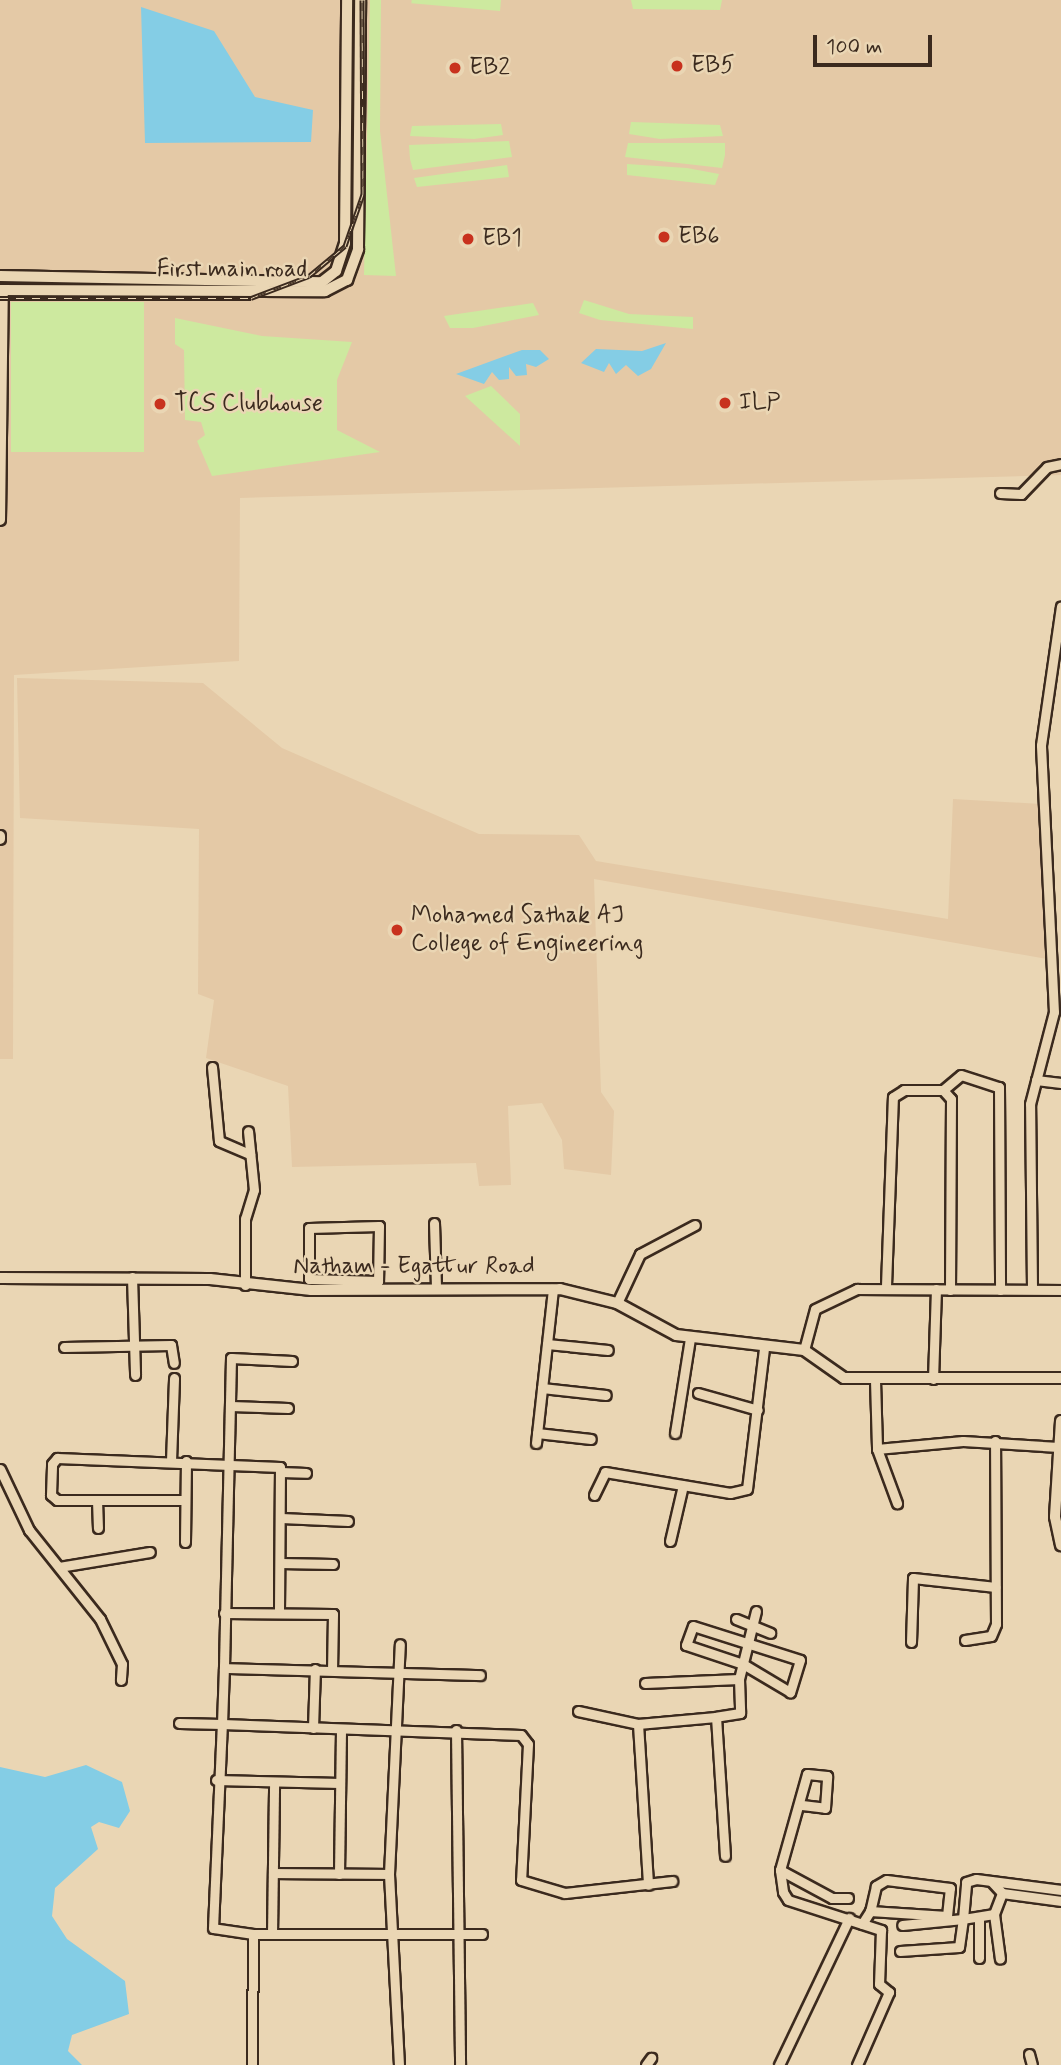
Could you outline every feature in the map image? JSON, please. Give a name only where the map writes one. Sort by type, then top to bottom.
[{"type":"street","points":[[0,276],[322,282],[336,271],[345,243],[347,0]]},
{"type":"street","name":"First main road","points":[[2,290],[325,291],[347,280],[358,249],[360,0]]},
{"type":"street","points":[[0,520],[2,290]]},
{"type":"street","points":[[1000,493],[1021,494],[1048,467],[1061,464]]},
{"type":"street","points":[[1031,1287],[1031,1104],[1054,1012],[1041,745],[1061,606]]},
{"type":"street","points":[[212,1067],[219,1141],[250,1154]]},
{"type":"street","points":[[886,1286],[893,1097],[904,1090],[943,1090],[961,1075],[999,1087],[1000,1290]]},
{"type":"street","points":[[1036,1080],[1061,1083]]},
{"type":"street","points":[[943,1090],[951,1099],[950,1290]]},
{"type":"street","points":[[245,1284],[245,1219],[254,1190],[248,1131]]},
{"type":"street","points":[[434,1223],[436,1286]]},
{"type":"street","points":[[617,1303],[640,1254],[695,1225]]},
{"type":"street","points":[[311,1285],[309,1228],[379,1226],[377,1284]]},
{"type":"street","points":[[132,1277],[135,1375]]},
{"type":"street","name":"Natham - Egattur Road","points":[[0,1278],[132,1277],[245,1284],[377,1284],[553,1289],[617,1303],[690,1338],[764,1348],[804,1350]]},
{"type":"street","points":[[1061,1290],[1031,1287],[950,1290],[886,1286],[847,1292],[815,1309],[804,1350],[835,1375],[875,1380],[1061,1378]]},
{"type":"street","points":[[553,1289],[537,1438],[591,1439]]},
{"type":"street","points":[[933,1379],[936,1289]]},
{"type":"street","points":[[675,1433],[690,1338]]},
{"type":"street","points":[[547,1344],[608,1350]]},
{"type":"street","points":[[64,1347],[171,1345],[174,1363]]},
{"type":"street","points":[[594,1495],[605,1472],[730,1493],[747,1489],[764,1348]]},
{"type":"street","points":[[292,1361],[232,1358],[222,1724],[216,1780],[209,1912],[220,1932],[482,1934]]},
{"type":"street","points":[[172,1461],[174,1378]]},
{"type":"street","points":[[875,1380],[877,1449],[897,1503]]},
{"type":"street","points":[[542,1388],[606,1395]]},
{"type":"street","points":[[698,1393],[758,1410]]},
{"type":"street","points":[[231,1406],[288,1408]]},
{"type":"street","points":[[1061,1421],[1055,1517],[1061,1545]]},
{"type":"street","points":[[877,1449],[995,1441],[1059,1447]]},
{"type":"street","points":[[965,1640],[994,1632],[995,1441]]},
{"type":"street","points":[[185,1500],[52,1497],[54,1461],[270,1463],[281,1472],[306,1473]]},
{"type":"street","points":[[185,1542],[186,1461]]},
{"type":"street","points":[[0,1469],[29,1530],[100,1619],[122,1664],[121,1680]]},
{"type":"street","points":[[279,1613],[281,1472]]},
{"type":"street","points":[[670,1541],[683,1485]]},
{"type":"street","points":[[97,1500],[98,1528]]},
{"type":"street","points":[[282,1518],[348,1521]]},
{"type":"street","points":[[59,1567],[150,1552]]},
{"type":"street","points":[[281,1563],[333,1564]]},
{"type":"street","points":[[911,1642],[913,1578],[996,1587]]},
{"type":"street","points":[[578,1711],[638,1724],[740,1713],[739,1679],[750,1648],[757,1611]]},
{"type":"street","points":[[224,1613],[333,1615],[332,1670]]},
{"type":"street","points":[[736,1619],[770,1633]]},
{"type":"street","points":[[693,1626],[750,1648],[800,1660],[790,1692],[743,1664],[686,1645],[693,1626]]},
{"type":"street","points":[[399,2065],[389,1874],[400,1644]]},
{"type":"street","points":[[224,1668],[480,1675]]},
{"type":"street","points":[[313,1728],[315,1669]]},
{"type":"street","points":[[645,1682],[739,1679]]},
{"type":"street","points":[[716,1717],[725,1856]]},
{"type":"street","points":[[179,1723],[507,1732],[528,1744],[521,1880],[565,1893],[672,1881]]},
{"type":"street","points":[[638,1724],[649,1885]]},
{"type":"street","points":[[339,1874],[341,1729]]},
{"type":"street","points":[[456,1730],[455,1934],[460,2065]]},
{"type":"street","points":[[216,1780],[340,1783]]},
{"type":"street","points":[[272,1934],[274,1782]]},
{"type":"street","points":[[802,1804],[780,1870],[788,1899],[881,1930],[879,1983],[889,1992],[857,2065]]},
{"type":"street","points":[[780,1870],[832,1898],[848,1898]]},
{"type":"street","points":[[273,1873],[389,1874]]},
{"type":"street","points":[[862,1924],[870,1911],[876,1886],[886,1880],[950,1888],[952,1900],[947,1916],[870,1911]]},
{"type":"street","points":[[900,1951],[959,1947],[966,1882],[991,1881],[1061,1890]]},
{"type":"street","points":[[991,1881],[1002,1893],[1061,1901]]},
{"type":"street","points":[[999,1959],[994,1914],[1002,1893]]},
{"type":"street","points":[[902,1925],[994,1914]]},
{"type":"street","points":[[979,1917],[979,1958]]},
{"type":"street","points":[[779,2065],[849,1918]]},
{"type":"street","points":[[252,2065],[253,1934]]},
{"type":"street","points":[[1030,2054],[1032,2065]]},
{"type":"shaded area","points":[[0,0],[1061,0],[1061,475],[240,498],[239,661],[14,675],[13,1059],[0,1059]]},
{"type":"shaded area","name":"Mohamed Sathak AJ College of Engineering","points":[[17,678],[203,683],[282,748],[479,834],[579,835],[596,861],[948,919],[953,799],[1041,804],[1047,959],[594,879],[601,1092],[614,1111],[611,1175],[564,1169],[562,1140],[542,1103],[508,1106],[511,1185],[479,1186],[476,1163],[292,1167],[288,1086],[206,1058],[214,1000],[198,994],[199,829],[20,818]]},
{"type":"green space","points":[[370,0],[381,0],[380,131],[396,276],[364,275]]},
{"type":"green space","points":[[412,0],[501,0],[500,11],[411,3]]},
{"type":"green space","points":[[631,0],[722,0],[720,10],[633,9]]},
{"type":"green space","points":[[631,122],[720,125],[723,136],[660,139],[629,134]]},
{"type":"green space","points":[[501,124],[503,135],[474,139],[410,136],[412,126]]},
{"type":"green space","points":[[509,141],[512,157],[413,170],[410,159],[409,145]]},
{"type":"green space","points":[[628,143],[725,143],[725,155],[722,168],[625,157]]},
{"type":"green space","points":[[627,164],[687,168],[719,174],[715,185],[627,175]]},
{"type":"green space","points":[[507,165],[509,177],[417,187],[414,178]]},
{"type":"green space","points":[[584,300],[629,314],[693,317],[693,329],[600,320],[579,313]]},
{"type":"green space","points":[[11,302],[144,302],[144,452],[11,452]]},
{"type":"green space","points":[[533,303],[539,315],[473,328],[450,328],[444,316]]},
{"type":"green space","points":[[175,318],[262,336],[352,342],[337,380],[337,430],[380,452],[212,476],[197,441],[205,435],[201,422],[185,420],[184,350],[175,344]]},
{"type":"green space","points":[[491,386],[520,414],[520,446],[465,396]]},
{"type":"water","points":[[141,7],[214,31],[255,97],[313,110],[311,142],[145,143]]},
{"type":"water","points":[[666,343],[651,369],[638,376],[626,365],[616,374],[609,363],[604,372],[581,363],[596,349],[642,351]]},
{"type":"water","points":[[522,350],[540,350],[549,359],[536,367],[526,364],[527,375],[516,376],[509,367],[509,379],[499,380],[492,372],[484,384],[456,374]]},
{"type":"water","points":[[86,1765],[122,1782],[130,1811],[119,1828],[99,1822],[91,1827],[98,1849],[55,1888],[52,1916],[67,1939],[125,1981],[129,2014],[72,2035],[68,2051],[82,2065],[0,2065],[0,1767],[45,1777]]},
{"type":"railway","points":[[0,298],[251,298],[309,276],[345,246],[363,194],[362,0]]},
{"type":"place","name":"EB5","points":[[677,66]]},
{"type":"place","name":"EB2","points":[[455,68]]},
{"type":"place","name":"EB6","points":[[664,237]]},
{"type":"place","name":"EB1","points":[[468,239]]},
{"type":"place","name":"ILP","points":[[725,403]]},
{"type":"place","name":"TCS Clubhouse","points":[[160,404]]},
{"type":"place","name":"Mohamed Sathak AJ College of Engineering","points":[[397,930]]}]
